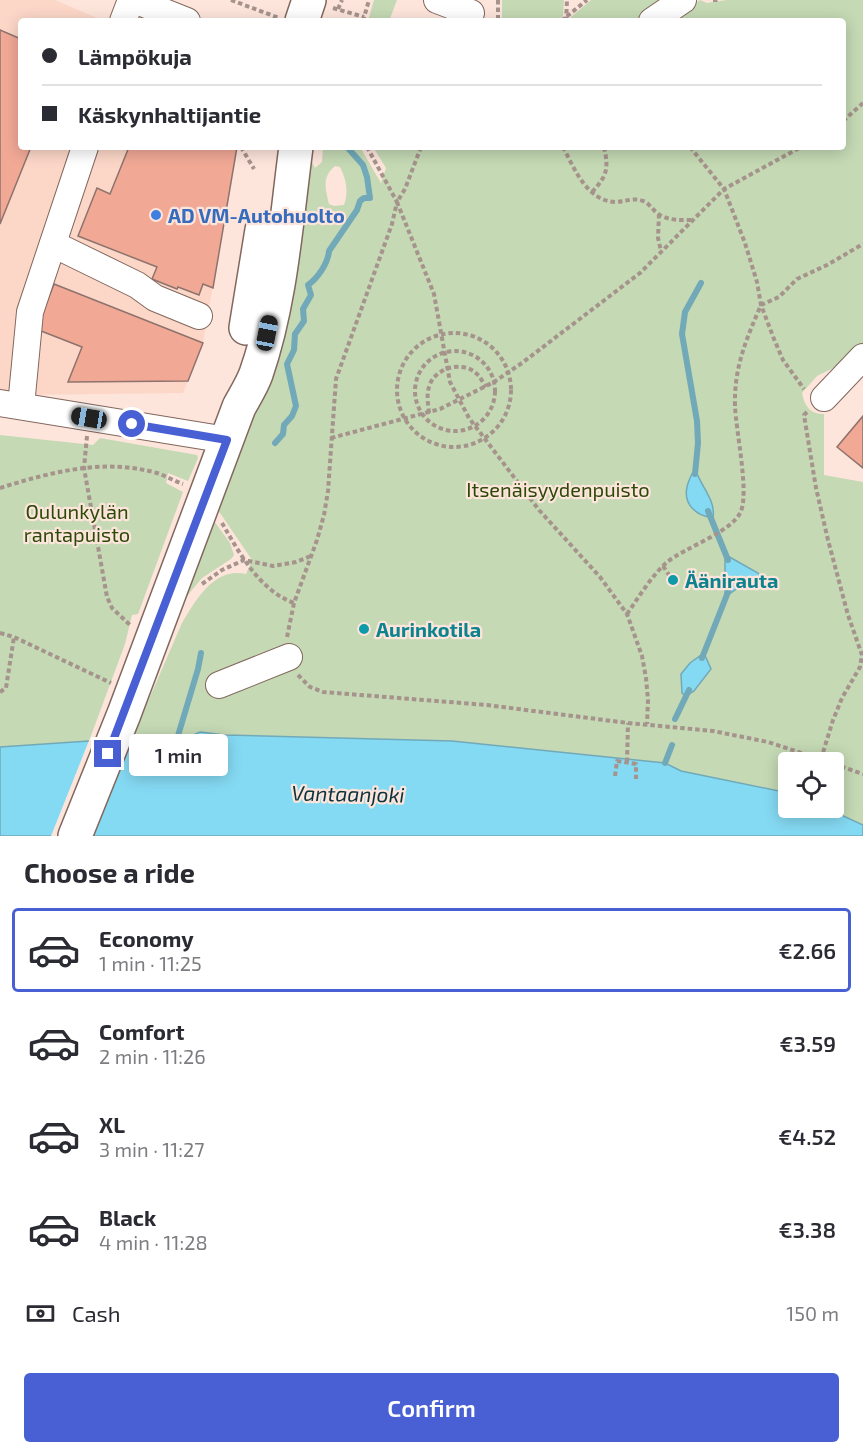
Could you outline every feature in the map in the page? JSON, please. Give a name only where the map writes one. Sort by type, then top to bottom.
[{"type":"main road","points":[[298,18],[325,8]]},
{"type":"main road","points":[[75,836],[120,700],[239,407],[255,376],[277,286],[296,150]]},
{"type":"main road","points":[[239,407],[238,371],[250,308],[264,158]]},
{"type":"street","points":[[124,18],[132,0],[182,13]]},
{"type":"street","points":[[437,0],[472,11]]},
{"type":"street","points":[[656,18],[683,0]]},
{"type":"street","points":[[84,150],[30,312],[11,405],[227,440]]},
{"type":"street","points":[[52,244],[137,285],[155,298],[199,316]]},
{"type":"street","points":[[824,398],[863,357]]},
{"type":"street","points":[[219,685],[289,657]]},
{"type":"path","points":[[231,0],[286,18]]},
{"type":"path","points":[[325,8],[342,0]]},
{"type":"path","points":[[363,18],[369,0]]},
{"type":"path","points":[[498,0],[498,18]]},
{"type":"path","points":[[564,18],[567,0]]},
{"type":"path","points":[[566,18],[587,0]]},
{"type":"path","points":[[325,8],[360,18]]},
{"type":"path","points":[[846,118],[863,103]]},
{"type":"path","points":[[247,150],[264,158]]},
{"type":"path","points":[[369,150],[398,202],[434,294],[450,382],[459,400],[476,427],[539,510],[600,578],[627,614],[642,656],[648,700],[647,724]]},
{"type":"path","points":[[217,514],[244,560],[264,584],[281,598],[294,603],[324,515],[336,379],[398,202],[420,150]]},
{"type":"path","points":[[565,150],[585,185],[597,197],[612,202],[645,201],[659,214],[669,219],[694,220]]},
{"type":"path","points":[[592,192],[606,175],[605,150]]},
{"type":"path","points":[[692,150],[724,189],[746,243],[758,282],[761,305],[783,360],[804,389],[824,398],[804,415],[816,488],[848,615],[862,655],[862,668],[842,698],[823,752]]},
{"type":"path","points":[[332,438],[429,413],[486,387],[508,373],[640,273],[724,189],[796,150]]},
{"type":"path","points":[[659,214],[658,238],[662,252]]},
{"type":"path","points":[[627,614],[649,581],[663,566],[711,537],[732,522],[741,512],[743,499],[735,406],[736,372],[742,347],[761,305],[779,297],[797,279],[863,244]]},
{"type":"path","points":[[460,332],[476,337],[500,356],[508,373],[511,400],[501,420],[484,438],[469,444],[451,446],[433,443],[416,433],[404,418],[397,397],[399,375],[408,356],[424,340],[442,334],[460,332]]},
{"type":"path","points":[[446,351],[461,351],[475,356],[486,366],[494,382],[496,392],[494,405],[488,417],[476,427],[463,431],[447,431],[432,424],[420,414],[415,400],[415,383],[421,369],[431,357],[446,351]]},
{"type":"path","points":[[429,413],[427,396],[430,384],[437,373],[448,368],[469,369],[478,375],[486,387]]},
{"type":"path","points":[[89,418],[84,468],[107,597],[112,608],[138,631]]},
{"type":"path","points":[[0,488],[40,476],[84,468],[119,466],[157,473],[188,487]]},
{"type":"path","points":[[198,588],[206,579],[244,560],[273,566],[296,562],[312,555]]},
{"type":"path","points":[[663,566],[671,578]]},
{"type":"path","points":[[0,633],[14,637],[120,700]]},
{"type":"path","points":[[0,692],[6,688],[14,637]]},
{"type":"path","points":[[347,694],[488,705],[628,723],[713,731],[768,742],[799,752]]},
{"type":"path","points":[[627,762],[628,723]]},
{"type":"path","points":[[615,776],[617,761],[627,762],[636,764],[636,779]]},
{"type":"path","points":[[844,767],[863,774]]},
{"type":"shaded area","points":[[0,0],[55,0],[97,18],[18,18],[18,150],[236,150],[203,343],[183,393],[22,395],[0,391]]},
{"type":"green space","points":[[374,0],[397,0],[390,18],[369,18]]},
{"type":"green space","points":[[502,0],[564,0],[563,16],[560,18],[502,18]]},
{"type":"green space","points":[[591,0],[670,0],[643,18],[571,17]]},
{"type":"green space","name":"Itsenäisyydenpuisto","points":[[700,0],[707,3],[727,0],[863,0],[863,347],[848,361],[817,376],[802,393],[809,409],[815,413],[824,414],[824,475],[863,482],[863,825],[844,816],[844,752],[778,752],[778,791],[681,771],[665,763],[452,741],[225,735],[200,732],[177,739],[156,740],[137,745],[130,743],[182,623],[193,605],[215,580],[224,575],[246,574],[252,560],[218,510],[237,455],[303,150],[313,150],[311,160],[315,168],[322,162],[323,150],[362,150],[381,183],[386,168],[375,150],[846,150],[846,18],[673,18]],"holes":[[[335,166],[340,167],[347,190],[344,205],[329,204],[326,179]]]},
{"type":"green space","name":"Oulunkylän rantapuisto","points":[[0,435],[93,445],[100,438],[197,455],[198,458],[188,481],[168,473],[166,483],[183,492],[138,614],[132,615],[125,644],[89,741],[0,747]]},
{"type":"green space","points":[[214,521],[230,543],[234,555],[202,578],[177,608]]},
{"type":"water","points":[[695,468],[710,499],[713,518],[697,512],[687,499],[688,485]]},
{"type":"water","points":[[726,555],[758,573],[761,579],[742,585],[728,595],[725,594]]},
{"type":"water","points":[[704,653],[711,669],[694,691],[686,696],[682,693],[681,674],[690,663]]},
{"type":"water","name":"Vantaanjoki","points":[[200,732],[225,735],[452,741],[665,763],[681,771],[778,791],[778,818],[844,816],[863,825],[863,836],[0,836],[0,747],[89,741],[137,745],[156,740],[189,737]]},
{"type":"pier","points":[[90,738],[131,740],[93,836],[51,836]]},
{"type":"building","points":[[0,30],[18,38],[18,150],[30,150],[0,224]]},
{"type":"building","name":"AD VM-Autohuolto","points":[[128,150],[236,150],[213,288],[203,284],[199,295],[178,287],[177,289],[152,279],[157,267],[78,236],[97,188],[110,194]]},
{"type":"building","points":[[54,284],[203,343],[188,381],[68,382],[82,347],[36,329]]},
{"type":"building","points":[[863,416],[863,468],[837,447]]},
{"type":"waterway","points":[[275,443],[283,434],[284,425],[292,416],[296,406],[287,364],[294,350],[295,334],[304,321],[303,309],[311,295],[308,285],[322,270],[329,251],[357,210],[360,201],[370,198],[363,165],[350,150]]},
{"type":"waterway","points":[[695,474],[698,443],[697,421],[682,334],[685,312],[701,283]]},
{"type":"waterway","points":[[708,511],[728,560]]},
{"type":"waterway","points":[[702,658],[730,587]]},
{"type":"waterway","points":[[177,739],[201,653]]},
{"type":"waterway","points":[[675,719],[689,690]]},
{"type":"waterway","points":[[665,763],[672,745]]},
{"type":"place","name":"AD VM-Autohuolto","points":[[156,215]]},
{"type":"place","name":"Äänirauta","points":[[673,580]]},
{"type":"place","name":"Aurinkotila","points":[[364,629]]},
{"type":"route","points":[[108,754],[227,440],[132,424]]}]
